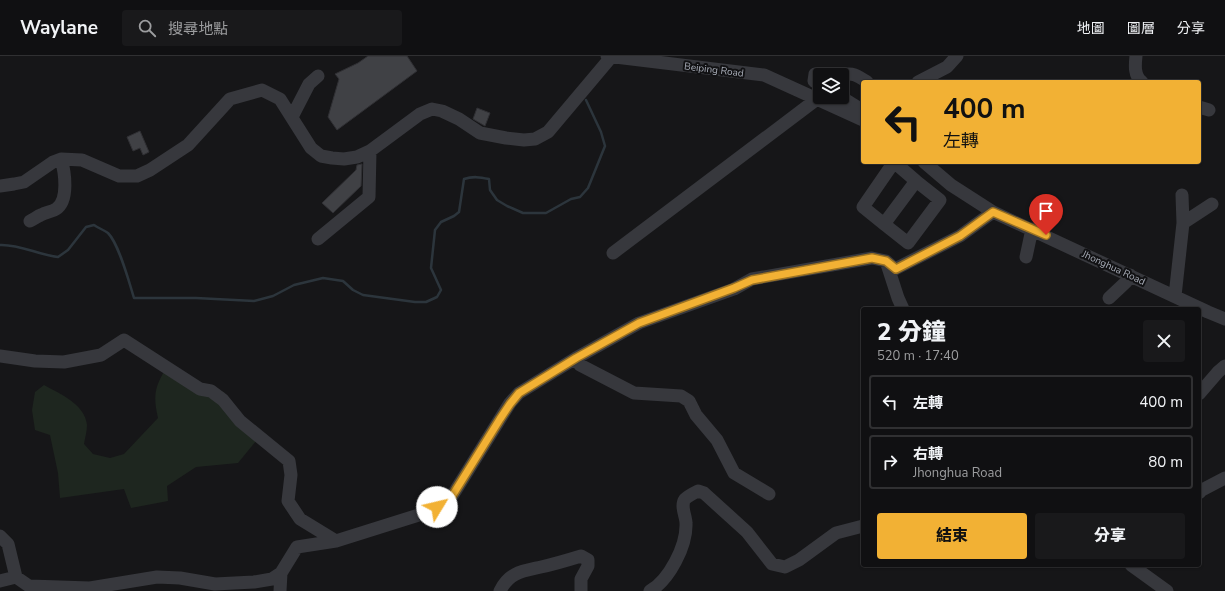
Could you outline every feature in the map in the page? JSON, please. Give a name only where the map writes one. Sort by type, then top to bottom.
[{"type":"street","name":"Beiping Road","points":[[607,56],[682,61],[764,75],[813,97]]},
{"type":"street","points":[[0,186],[24,182],[53,162],[61,159],[82,160],[119,176],[137,176],[150,170],[188,145],[230,99],[262,90],[280,99],[311,148],[321,156],[344,159],[370,151],[420,114],[432,110],[442,111],[459,119],[480,133],[524,140],[534,139],[548,132],[612,56]]},
{"type":"street","points":[[1136,56],[1135,66],[1139,80]]},
{"type":"street","points":[[922,80],[947,67],[959,57]]},
{"type":"street","points":[[849,75],[853,74],[864,80]]},
{"type":"street","points":[[292,117],[309,84],[318,76]]},
{"type":"street","points":[[613,253],[813,102]]},
{"type":"street","points":[[849,102],[861,110]]},
{"type":"street","points":[[828,104],[861,119]]},
{"type":"street","points":[[318,239],[369,197],[370,151]]},
{"type":"street","points":[[30,221],[42,214],[56,209],[63,202],[64,187],[63,166],[61,159]]},
{"type":"street","points":[[893,164],[864,208],[908,243],[940,200],[896,164]]},
{"type":"street","name":"Jhonghua Road","points":[[926,164],[951,185],[993,212],[1175,296],[1191,307]]},
{"type":"street","points":[[884,224],[916,181]]},
{"type":"street","points":[[1175,296],[1183,224],[1182,195]]},
{"type":"street","points":[[1183,224],[1212,204]]},
{"type":"street","points":[[0,581],[16,578],[29,586],[90,589],[157,577],[180,578],[215,584],[254,582],[272,579],[280,573],[297,547],[336,541],[425,513],[449,501],[500,419],[519,393],[576,358],[639,323],[752,280],[872,258],[886,261],[896,269],[960,236],[993,212]]},
{"type":"street","points":[[1026,257],[1032,229]]},
{"type":"street","points":[[886,261],[898,298],[903,307]]},
{"type":"street","points":[[1109,298],[1126,282],[1130,275]]},
{"type":"street","name":"Jhonghua Road","points":[[1203,315],[1225,319]]},
{"type":"street","points":[[0,356],[35,361],[64,362],[101,355],[124,340],[200,390],[211,391],[223,400],[240,421],[289,461],[291,475],[288,501],[300,519],[336,541]]},
{"type":"street","points":[[576,358],[580,365],[634,393],[681,396],[689,401],[696,415],[717,440],[734,473],[769,494]]},
{"type":"street","points":[[1201,392],[1225,366]]},
{"type":"street","points":[[1201,491],[1225,478]]},
{"type":"street","points":[[650,591],[658,586],[679,556],[686,523],[683,505],[686,498],[698,491],[704,493],[748,532],[772,564],[785,567],[799,560],[836,533],[861,527]]},
{"type":"street","points":[[0,536],[8,544],[16,578]]},
{"type":"street","points":[[500,591],[505,582],[514,574],[526,569],[541,567],[581,556],[588,560],[588,566],[581,579],[581,591]]},
{"type":"street","points":[[1135,567],[1166,591]]},
{"type":"street","points":[[280,573],[280,591]]},
{"type":"shaded area","points":[[169,363],[202,386],[224,392],[260,436],[238,463],[196,467],[167,486],[168,501],[131,508],[124,489],[60,498],[58,473],[50,435],[35,430],[32,410],[35,392],[44,385],[77,405],[82,411],[87,425],[84,444],[93,454],[110,458],[124,454],[158,418],[155,402],[156,389]]},
{"type":"building","points":[[368,56],[407,56],[417,71],[337,130],[328,117],[339,79],[335,74],[358,63]]},
{"type":"building","points":[[477,108],[490,113],[485,126],[473,119]]},
{"type":"building","points":[[140,131],[149,152],[143,155],[140,148],[133,151],[127,137]]},
{"type":"building","points":[[362,164],[361,186],[333,213],[322,203],[356,170],[357,165]]},
{"type":"waterway","points":[[0,245],[15,246],[58,257],[68,250],[86,227],[94,225],[108,233],[112,238],[123,264],[134,298],[196,298],[254,301],[273,296],[294,285],[323,278],[343,281],[353,290],[363,295],[415,302],[426,302],[437,297],[441,290],[431,268],[435,230],[441,222],[459,212],[464,179],[470,177],[489,179],[490,190],[497,200],[523,213],[546,213],[571,199],[580,197],[588,188],[605,146],[601,132],[586,100]]},
{"type":"route","points":[[437,507],[449,501],[500,419],[519,393],[576,358],[639,323],[752,280],[872,258],[886,261],[896,269],[960,236],[993,212],[1046,235]]}]
